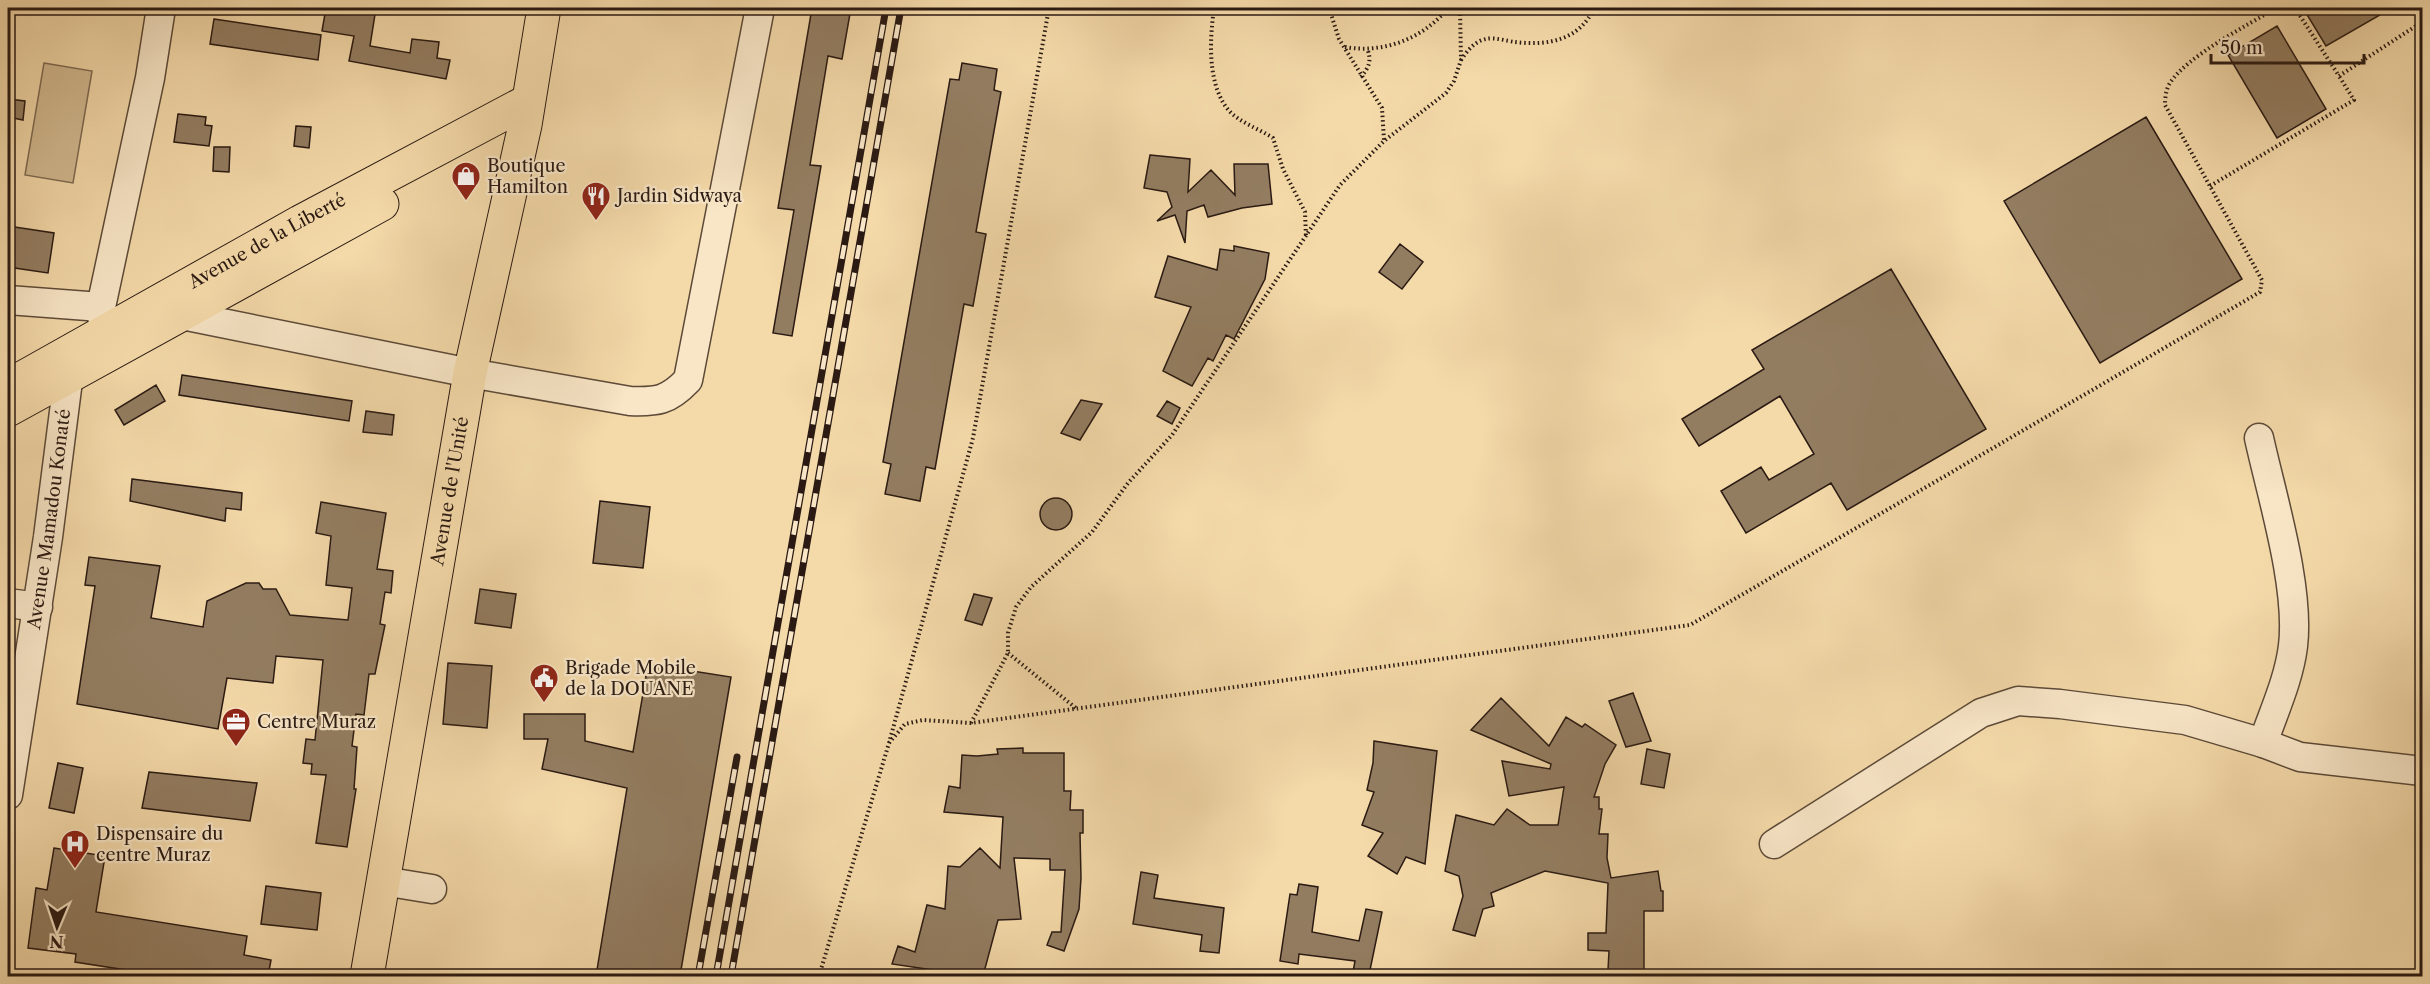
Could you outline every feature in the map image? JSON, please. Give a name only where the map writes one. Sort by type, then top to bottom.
[{"type":"main road","name":"Avenue de l'Unité","points":[[366,976],[470,374],[526,113],[544,8]]},
{"type":"main road","name":"Avenue de la Liberté","points":[[8,410],[71,362],[107,330],[169,309],[526,113]]},
{"type":"main road","name":"Avenue de la Liberté","points":[[8,386],[71,362]]},
{"type":"street","points":[[8,300],[107,330],[160,8]]},
{"type":"street","points":[[169,309],[470,374],[641,401],[653,402],[674,395],[688,380],[760,8]]},
{"type":"street","name":"Avenue Mamadou Konaté","points":[[8,795],[16,693],[38,607],[71,362]]},
{"type":"street","points":[[2259,438],[2293,593],[2293,645],[2282,688],[2263,742]]},
{"type":"street","points":[[8,603],[38,607]]},
{"type":"street","points":[[1774,844],[1981,713],[2018,701],[2185,720],[2263,742],[2300,757],[2422,771]]},
{"type":"street","points":[[383,881],[432,889]]},
{"type":"path","points":[[819,976],[889,743],[973,438],[1049,8]]},
{"type":"path","points":[[1214,8],[1210,38],[1219,91],[1227,108],[1244,122],[1273,138],[1283,169],[1305,212],[1306,238]]},
{"type":"path","points":[[1329,8],[1344,47],[1382,108],[1384,141]]},
{"type":"path","points":[[1344,47],[1367,48],[1401,42],[1421,34],[1448,8]]},
{"type":"path","points":[[1460,8],[1461,60]]},
{"type":"path","points":[[971,723],[1008,653],[1008,633],[1016,607],[1031,587],[1092,532],[1128,483],[1172,435],[1340,185],[1384,141],[1446,93],[1454,81],[1461,60],[1470,48],[1487,39],[1529,44],[1569,37],[1586,24],[1594,8]]},
{"type":"path","points":[[889,743],[905,724],[923,720],[971,723],[1690,625],[2260,292],[2262,280],[2165,105],[2169,84],[2197,57],[2276,8]]},
{"type":"path","points":[[2210,186],[2354,100],[2295,8]]},
{"type":"path","points":[[2339,76],[2422,22]]},
{"type":"path","points":[[1361,77],[1370,66],[1371,57],[1367,48]]},
{"type":"path","points":[[1008,653],[1077,709]]},
{"type":"shaded area","points":[[44,63],[92,71],[73,183],[25,175]]},
{"type":"building","points":[[326,8],[376,8],[370,46],[410,53],[412,39],[439,42],[437,58],[450,60],[446,79],[349,61],[354,36],[322,31]]},
{"type":"building","points":[[812,8],[851,8],[842,59],[828,56],[810,165],[821,166],[792,336],[773,333],[794,210],[778,208]]},
{"type":"building","points":[[2303,8],[2392,8],[2326,46]]},
{"type":"building","points":[[214,19],[321,35],[318,60],[210,44]]},
{"type":"building","points":[[2277,26],[2326,109],[2277,138],[2228,55]]},
{"type":"building","points":[[962,63],[997,69],[994,90],[1001,92],[976,232],[986,234],[973,306],[964,304],[935,469],[926,467],[920,501],[885,494],[891,464],[883,462],[950,79],[959,80]]},
{"type":"building","points":[[8,99],[25,101],[23,120],[8,117]]},
{"type":"building","points":[[178,114],[206,117],[205,125],[212,126],[209,146],[174,142]]},
{"type":"building","points":[[2146,117],[2242,279],[2100,363],[2004,201]]},
{"type":"building","points":[[296,126],[311,127],[309,148],[294,146]]},
{"type":"building","points":[[214,147],[230,147],[229,172],[213,171]]},
{"type":"building","points":[[1150,155],[1190,159],[1188,192],[1211,170],[1235,195],[1234,164],[1268,164],[1272,204],[1242,208],[1208,217],[1204,205],[1187,211],[1185,243],[1175,215],[1157,221],[1172,207],[1167,192],[1144,188]]},
{"type":"building","points":[[8,226],[54,233],[48,273],[8,267]]},
{"type":"building","points":[[1400,244],[1423,262],[1402,289],[1379,272]]},
{"type":"building","points":[[1234,246],[1269,253],[1265,279],[1234,339],[1226,335],[1213,361],[1208,358],[1192,386],[1163,371],[1191,307],[1155,297],[1168,256],[1217,270],[1220,249],[1234,251]]},
{"type":"building","points":[[1891,269],[1986,429],[1847,510],[1831,483],[1746,533],[1721,491],[1761,467],[1769,480],[1814,454],[1780,396],[1699,446],[1682,419],[1764,369],[1752,350]]},
{"type":"building","points":[[182,375],[352,401],[349,421],[179,395]]},
{"type":"building","points":[[156,385],[165,401],[124,425],[115,410]]},
{"type":"building","points":[[1081,400],[1102,404],[1080,440],[1061,433]]},
{"type":"building","points":[[1167,401],[1180,408],[1172,424],[1157,416]]},
{"type":"building","points":[[366,411],[394,415],[392,435],[363,432]]},
{"type":"building","points":[[132,479],[242,493],[241,510],[226,508],[225,521],[130,501]]},
{"type":"building","points":[[1056,498],[1068,502],[1072,514],[1068,526],[1056,530],[1044,526],[1040,514],[1044,502]]},
{"type":"building","points":[[600,501],[650,507],[643,568],[593,563]]},
{"type":"building","points":[[321,502],[386,513],[377,569],[393,571],[391,593],[385,592],[380,624],[385,625],[375,674],[369,674],[364,715],[356,714],[352,746],[357,747],[354,789],[356,789],[347,847],[316,843],[326,775],[311,774],[312,764],[303,763],[306,739],[315,740],[323,660],[276,656],[273,683],[227,678],[218,729],[77,704],[95,586],[85,585],[89,557],[160,566],[151,618],[203,627],[207,601],[246,583],[259,583],[263,589],[276,589],[290,615],[348,620],[352,588],[326,585],[331,536],[316,533]]},
{"type":"building","points":[[480,589],[516,594],[511,628],[475,623]]},
{"type":"building","points":[[974,594],[992,598],[982,625],[965,620]]},
{"type":"building","points":[[448,663],[492,666],[487,728],[443,724]]},
{"type":"building","points":[[648,664],[731,677],[680,976],[596,976],[627,788],[542,769],[548,739],[524,739],[524,714],[585,714],[585,741],[633,752]]},
{"type":"building","points":[[1633,693],[1651,741],[1626,747],[1609,701]]},
{"type":"building","points":[[1501,698],[1549,746],[1566,717],[1582,727],[1585,724],[1616,745],[1605,764],[1594,797],[1599,797],[1599,809],[1602,809],[1599,834],[1608,834],[1607,858],[1611,878],[1658,871],[1661,891],[1663,891],[1663,911],[1644,911],[1644,971],[1608,970],[1609,951],[1588,950],[1588,933],[1606,933],[1608,883],[1545,871],[1491,893],[1494,906],[1483,909],[1475,936],[1453,930],[1463,896],[1459,876],[1445,871],[1456,815],[1494,825],[1507,809],[1530,825],[1558,825],[1564,787],[1509,796],[1502,761],[1550,769],[1551,764],[1471,730]]},
{"type":"building","points":[[1374,741],[1437,751],[1425,864],[1406,857],[1397,874],[1368,856],[1383,833],[1362,825],[1374,792],[1367,790],[1373,763]]},
{"type":"building","points":[[1023,748],[1023,753],[1064,753],[1064,791],[1071,791],[1070,810],[1083,810],[1083,833],[1080,833],[1079,909],[1064,951],[1047,945],[1052,932],[1061,932],[1065,870],[1050,870],[1050,859],[1014,858],[1021,919],[998,920],[983,976],[953,976],[953,973],[892,964],[898,946],[915,952],[927,905],[945,909],[948,866],[960,867],[980,848],[1000,868],[1003,817],[944,812],[949,786],[960,788],[962,755],[998,754],[997,749]]},
{"type":"building","points":[[1647,749],[1670,754],[1664,788],[1641,784]]},
{"type":"building","points":[[58,763],[83,768],[74,813],[49,808]]},
{"type":"building","points":[[149,772],[257,783],[250,821],[142,808]]},
{"type":"building","points":[[54,848],[105,856],[96,912],[247,936],[244,955],[271,960],[268,976],[165,976],[75,962],[76,954],[28,948],[36,888],[47,890]]},
{"type":"building","points":[[1141,872],[1158,875],[1154,898],[1224,908],[1219,953],[1200,951],[1202,935],[1133,924]]},
{"type":"building","points":[[1299,884],[1318,887],[1312,932],[1359,941],[1366,909],[1382,912],[1369,975],[1353,972],[1355,961],[1299,954],[1298,964],[1280,961],[1290,894],[1297,895]]},
{"type":"building","points":[[266,886],[321,893],[317,930],[261,924]]},
{"type":"railway","points":[[716,976],[886,8]]},
{"type":"railway","points":[[731,976],[901,8]]},
{"type":"railway","points":[[698,976],[737,757]]},
{"type":"place","name":"Boutique Hamilton","points":[[466,202]]},
{"type":"place","name":"Jardin Sidwaya","points":[[596,222]]},
{"type":"place","name":"Brigade Mobile de la DOUANE","points":[[544,704]]},
{"type":"place","name":"Centre Muraz","points":[[236,748]]},
{"type":"place","name":"Dispensaire du centre Muraz","points":[[75,870]]}]
